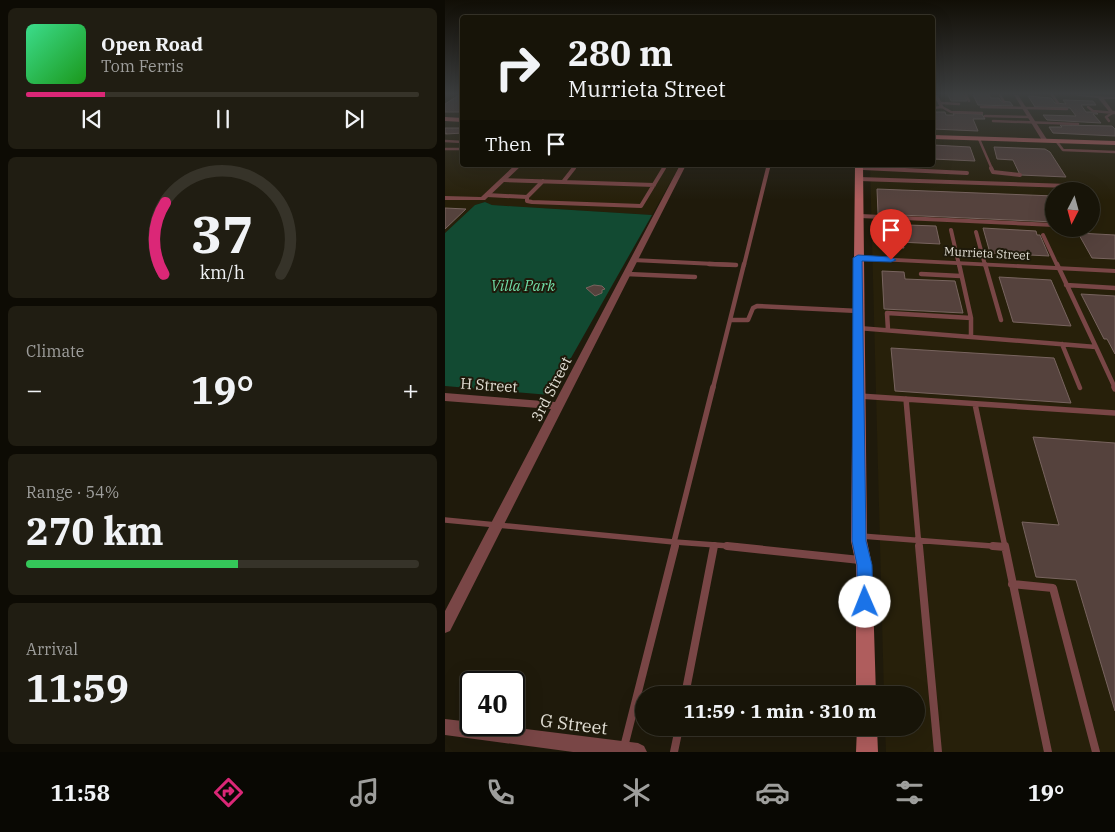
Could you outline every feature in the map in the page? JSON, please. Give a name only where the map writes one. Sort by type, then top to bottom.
[{"type":"street","points":[[1038,130],[1045,141]]},
{"type":"street","points":[[935,137],[1115,143]]},
{"type":"street","points":[[445,198],[485,197],[517,167]]},
{"type":"street","name":"3rd Street","points":[[445,626],[682,167]]},
{"type":"street","points":[[859,171],[859,536],[863,560],[866,686]]},
{"type":"street","name":"Murrieta Street","points":[[858,258],[1115,271]]},
{"type":"street","name":"H Street","points":[[445,397],[560,406]]},
{"type":"street","name":"G Street","points":[[445,727],[631,751]]},
{"type":"street","points":[[867,736],[867,752]]},
{"type":"lane","points":[[979,139],[993,172],[1020,175]]},
{"type":"lane","points":[[445,141],[460,143]]},
{"type":"lane","points":[[1057,142],[1063,150],[1115,152]]},
{"type":"lane","points":[[456,149],[460,146]]},
{"type":"lane","points":[[445,149],[460,149]]},
{"type":"lane","points":[[563,182],[574,167]]},
{"type":"lane","points":[[527,197],[527,201],[532,202],[641,206],[665,167]]},
{"type":"lane","points":[[631,751],[675,542],[768,167]]},
{"type":"lane","points":[[859,171],[967,173]]},
{"type":"lane","points":[[859,171],[1045,184]]},
{"type":"lane","points":[[504,180],[654,185]]},
{"type":"lane","points":[[485,197],[527,197],[543,181]]},
{"type":"lane","points":[[860,216],[1045,225]]},
{"type":"lane","points":[[951,230],[971,318],[971,336]]},
{"type":"lane","points":[[976,232],[1001,320]]},
{"type":"lane","points":[[1043,235],[1115,389]]},
{"type":"lane","points":[[633,260],[736,265]]},
{"type":"lane","points":[[627,274],[695,277]]},
{"type":"lane","points":[[921,274],[961,276]]},
{"type":"lane","points":[[1066,285],[1115,288]]},
{"type":"lane","points":[[730,320],[748,320],[753,308],[757,306],[858,311]]},
{"type":"lane","points":[[888,330],[887,313],[971,318]]},
{"type":"lane","points":[[858,328],[1096,347]]},
{"type":"lane","points":[[1062,344],[1080,388]]},
{"type":"lane","points":[[858,396],[1115,413]]},
{"type":"lane","points":[[906,399],[938,752]]},
{"type":"lane","points":[[975,404],[1048,752]]},
{"type":"lane","points":[[445,520],[863,560]]},
{"type":"lane","points":[[859,536],[1005,548]]},
{"type":"lane","points":[[687,686],[714,545]]},
{"type":"lane","points":[[1013,584],[1053,588],[1096,752]]},
{"type":"lane","points":[[674,752],[677,736]]},
{"type":"shaded area","points":[[445,130],[460,130],[460,167],[679,167],[652,215],[492,205],[485,202],[475,205],[445,233]]},
{"type":"shaded area","points":[[935,130],[1115,130],[1115,752],[886,752],[885,736],[925,736],[925,686],[884,686],[870,167],[935,167]]},
{"type":"green space","name":"Villa Park","points":[[485,202],[492,205],[652,215],[550,395],[445,386],[445,233],[475,205]]},
{"type":"building","points":[[445,130],[460,130],[460,133],[445,134]]},
{"type":"building","points":[[1051,130],[1115,130],[1115,136],[1053,133]]},
{"type":"building","points":[[935,145],[970,147],[975,161],[935,159]]},
{"type":"building","points":[[994,147],[1045,149],[1050,152],[1066,177],[1020,175],[1013,160],[997,159]]},
{"type":"building","points":[[877,189],[1045,196],[1045,222],[878,214]]},
{"type":"building","points":[[445,208],[466,209],[445,229]]},
{"type":"building","points":[[879,224],[936,226],[940,244],[899,242],[899,245],[903,245],[904,248],[880,247]]},
{"type":"building","points":[[983,228],[1036,231],[1037,235],[1040,235],[1049,256],[990,253]]},
{"type":"building","points":[[1100,234],[1115,235],[1115,259],[1092,258],[1081,238],[1100,238]]},
{"type":"building","points":[[882,271],[904,272],[905,279],[955,281],[963,313],[884,309]]},
{"type":"building","points":[[999,277],[1051,280],[1071,326],[1013,322]]},
{"type":"building","points":[[594,285],[602,286],[605,289],[602,290],[602,293],[595,296],[586,288]]},
{"type":"building","points":[[1081,294],[1115,296],[1115,354],[1107,339],[1104,339]]},
{"type":"building","points":[[891,348],[1054,358],[1071,403],[895,391]]},
{"type":"building","points":[[1033,437],[1115,443],[1115,711],[1076,580],[1036,577],[1022,522],[1059,525]]},
{"type":"route","points":[[865,602],[865,565],[859,541],[858,258],[891,260]]}]
